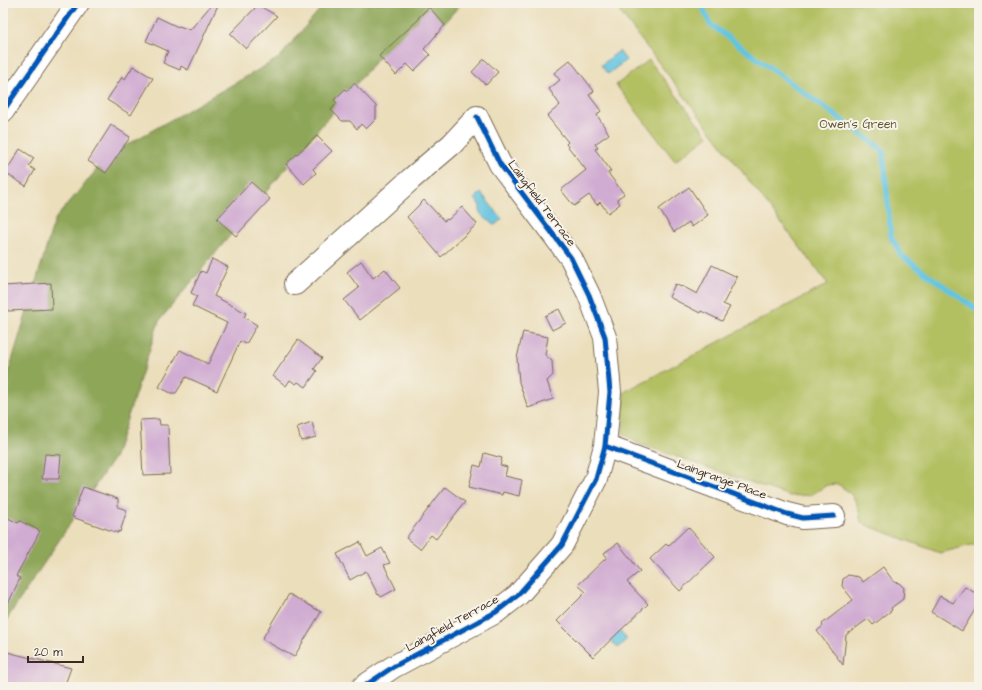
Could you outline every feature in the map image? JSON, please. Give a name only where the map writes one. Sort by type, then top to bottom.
[{"type":"street","points":[[3,111],[78,3]]},
{"type":"street","name":"Laingfield Terrace","points":[[296,284],[411,178],[452,144],[477,117],[500,164],[571,258],[589,294],[605,337],[610,392],[605,446],[596,479],[562,545],[518,595],[496,612],[393,667],[363,687]]},
{"type":"street","name":"Laingrange Place","points":[[605,446],[787,514],[803,518],[834,516]]},
{"type":"green space","points":[[325,3],[462,3],[432,36],[377,59],[159,321],[115,456],[3,625],[3,390],[55,219],[109,155],[279,58]]},
{"type":"green space","name":"Owen's Green","points":[[613,3],[979,3],[979,543],[940,553],[861,523],[859,510],[855,500],[838,484],[827,485],[811,495],[790,496],[637,443],[623,433],[624,392],[828,284]]},
{"type":"green space","points":[[649,60],[708,136],[675,161],[616,85]]},
{"type":"water","points":[[619,51],[626,60],[608,74],[601,65]]},
{"type":"water","points":[[481,193],[502,219],[495,225],[480,213],[480,206],[475,198]]},
{"type":"water","points":[[609,619],[627,639],[618,648],[599,628]]},
{"type":"building","points":[[213,3],[219,3],[188,70],[181,66],[180,70],[163,63],[168,51],[146,41],[157,17],[178,27],[179,26],[190,30]]},
{"type":"building","points":[[258,5],[277,16],[246,49],[230,34]]},
{"type":"building","points":[[429,7],[445,25],[424,49],[430,55],[414,71],[407,64],[396,75],[379,56],[419,19],[418,18]]},
{"type":"building","points":[[484,59],[498,72],[486,85],[472,72]]},
{"type":"building","points":[[570,60],[594,91],[589,95],[601,111],[597,115],[609,134],[595,144],[598,148],[595,149],[611,171],[608,173],[624,194],[617,199],[620,204],[608,213],[600,202],[597,205],[589,195],[574,206],[561,190],[586,170],[566,144],[568,142],[547,116],[560,105],[549,89],[560,80],[554,73]]},
{"type":"building","points":[[133,66],[153,78],[131,115],[107,100],[122,77],[125,79]]},
{"type":"building","points":[[354,83],[376,106],[376,119],[366,129],[361,124],[357,129],[350,121],[342,121],[331,110],[337,103],[334,100],[345,89],[347,91]]},
{"type":"building","points":[[111,125],[130,137],[106,173],[88,161]]},
{"type":"building","points":[[317,136],[332,151],[313,169],[316,173],[304,184],[286,164]]},
{"type":"building","points":[[20,149],[34,158],[29,166],[35,170],[26,186],[5,173]]},
{"type":"building","points":[[251,182],[270,199],[236,236],[217,219]]},
{"type":"building","points":[[689,187],[708,215],[692,227],[689,222],[674,232],[659,209]]},
{"type":"building","points":[[424,200],[444,221],[447,219],[448,220],[462,207],[477,224],[441,257],[407,217]]},
{"type":"building","points":[[212,259],[228,267],[214,296],[246,313],[244,317],[257,325],[246,344],[240,341],[217,391],[186,377],[176,393],[171,393],[159,387],[180,350],[208,364],[227,323],[192,306],[197,296],[191,293],[201,271],[206,273]]},
{"type":"building","points":[[361,261],[373,278],[385,269],[400,288],[360,320],[344,300],[359,288],[347,272]]},
{"type":"building","points":[[712,265],[737,277],[723,304],[730,307],[722,321],[701,311],[700,313],[669,297],[675,284],[697,294]]},
{"type":"building","points":[[51,283],[52,309],[8,311],[7,309],[3,309],[3,286]]},
{"type":"building","points":[[559,309],[566,323],[552,330],[545,316]]},
{"type":"building","points":[[523,332],[548,337],[545,355],[552,361],[553,375],[547,381],[553,399],[528,408],[519,382],[517,358]]},
{"type":"building","points":[[298,340],[322,358],[314,369],[317,371],[306,387],[298,382],[296,384],[290,380],[286,386],[273,376]]},
{"type":"building","points":[[159,419],[160,425],[168,425],[170,474],[143,475],[140,420]]},
{"type":"building","points":[[312,422],[316,437],[301,441],[297,427]]},
{"type":"building","points":[[484,453],[502,458],[500,465],[507,467],[505,476],[522,480],[519,496],[503,492],[502,495],[469,487],[474,465],[481,467]]},
{"type":"building","points":[[45,454],[61,455],[59,479],[42,479]]},
{"type":"building","points":[[83,487],[118,499],[118,507],[127,510],[120,532],[118,531],[118,533],[72,517]]},
{"type":"building","points":[[445,487],[465,502],[436,539],[431,535],[420,549],[406,538]]},
{"type":"building","points":[[8,518],[18,523],[20,521],[40,531],[16,576],[20,578],[3,615],[3,528]]},
{"type":"building","points":[[688,527],[715,557],[680,591],[650,559],[666,544],[668,546]]},
{"type":"building","points":[[360,542],[367,556],[382,548],[390,563],[384,565],[396,589],[381,597],[379,594],[378,595],[366,571],[350,580],[337,554]]},
{"type":"building","points":[[618,543],[640,571],[627,582],[648,604],[593,657],[557,621],[586,592],[578,585],[607,557],[604,553]]},
{"type":"building","points":[[883,567],[894,582],[899,583],[904,588],[903,599],[873,625],[868,619],[846,635],[843,665],[817,631],[823,626],[822,624],[853,600],[842,586],[843,579],[848,575],[859,577],[863,582]]},
{"type":"building","points":[[965,587],[979,595],[979,603],[962,631],[931,612],[940,596],[953,603]]},
{"type":"building","points":[[289,594],[321,612],[294,657],[262,639]]},
{"type":"building","points":[[3,651],[71,668],[64,687],[3,687]]},
{"type":"waterway","points":[[701,3],[710,24],[883,150],[891,237],[902,256],[979,311]]},
{"type":"cycle path","points":[[3,111],[78,3]]},
{"type":"cycle path","points":[[363,687],[393,667],[496,612],[518,595],[562,545],[596,479],[605,446],[610,392],[605,337],[589,295],[571,258],[500,164],[477,117]]},
{"type":"cycle path","points":[[605,446],[787,514],[803,518],[834,516]]}]
